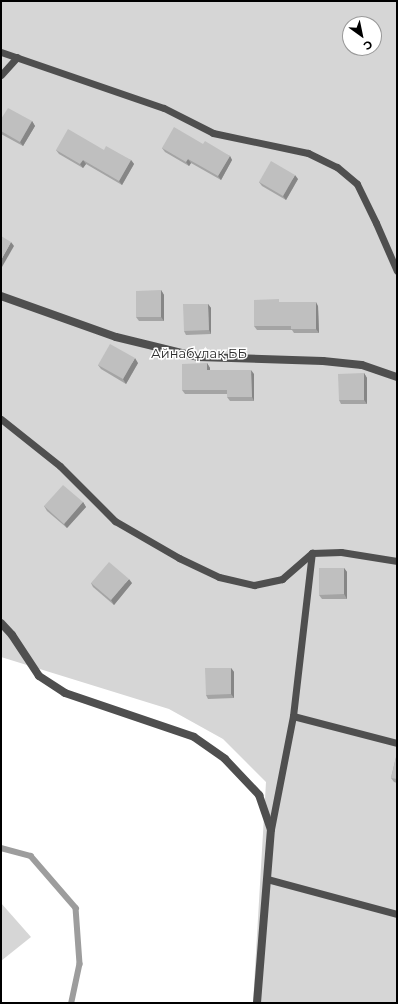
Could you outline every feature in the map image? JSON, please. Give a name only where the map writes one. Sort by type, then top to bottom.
[{"type":"street","points":[[1,296],[116,337],[198,358],[323,362],[362,365],[397,377]]},
{"type":"street","points":[[1,623],[12,635],[39,676],[65,693],[194,737],[226,759],[259,795],[271,829],[257,1003]]},
{"type":"lane","points":[[1,52],[164,108],[213,133],[308,153],[337,167],[357,184],[376,222],[397,272]]},
{"type":"lane","points":[[1,75],[17,57]]},
{"type":"lane","points":[[1,419],[60,466],[115,521],[179,558],[219,577],[254,585],[282,579],[312,554],[341,552],[397,561]]},
{"type":"lane","points":[[271,829],[293,716],[312,554]]},
{"type":"lane","points":[[293,716],[397,743]]},
{"type":"lane","points":[[267,879],[397,914]]},
{"type":"green space","name":"Айнабұлақ ББ","points":[[1,1],[397,1],[397,1003],[253,1003],[266,782],[223,739],[169,709],[1,657]]},
{"type":"green space","points":[[1,903],[31,937],[1,961]]},
{"type":"building","points":[[8,108],[32,121],[20,142],[1,131],[1,119]]},
{"type":"building","points":[[174,127],[203,144],[205,141],[230,156],[218,176],[188,159],[186,162],[162,148]]},
{"type":"building","points":[[68,129],[104,150],[106,146],[131,160],[119,181],[83,160],[80,164],[56,150]]},
{"type":"building","points":[[271,161],[295,175],[283,196],[259,182]]},
{"type":"building","points":[[1,236],[11,242],[1,260]]},
{"type":"building","points":[[161,290],[161,317],[136,317],[136,291]]},
{"type":"building","points":[[279,299],[279,302],[316,302],[316,329],[291,329],[291,326],[254,326],[254,300]]},
{"type":"building","points":[[183,304],[208,304],[209,330],[184,331]]},
{"type":"building","points":[[110,344],[135,358],[123,379],[98,365]]},
{"type":"building","points":[[207,363],[207,370],[251,370],[252,397],[227,397],[227,390],[182,390],[182,364]]},
{"type":"building","points":[[364,373],[364,400],[339,400],[338,374]]},
{"type":"building","points":[[63,485],[83,502],[64,524],[44,506]]},
{"type":"building","points":[[109,562],[129,579],[111,600],[91,583]]},
{"type":"building","points":[[319,568],[344,568],[344,594],[319,595]]},
{"type":"building","points":[[205,668],[231,668],[231,694],[206,695]]},
{"type":"building","points":[[397,753],[397,779],[391,778]]},
{"type":"waterway","points":[[1,848],[31,856],[76,908],[80,964],[72,1003]]}]
